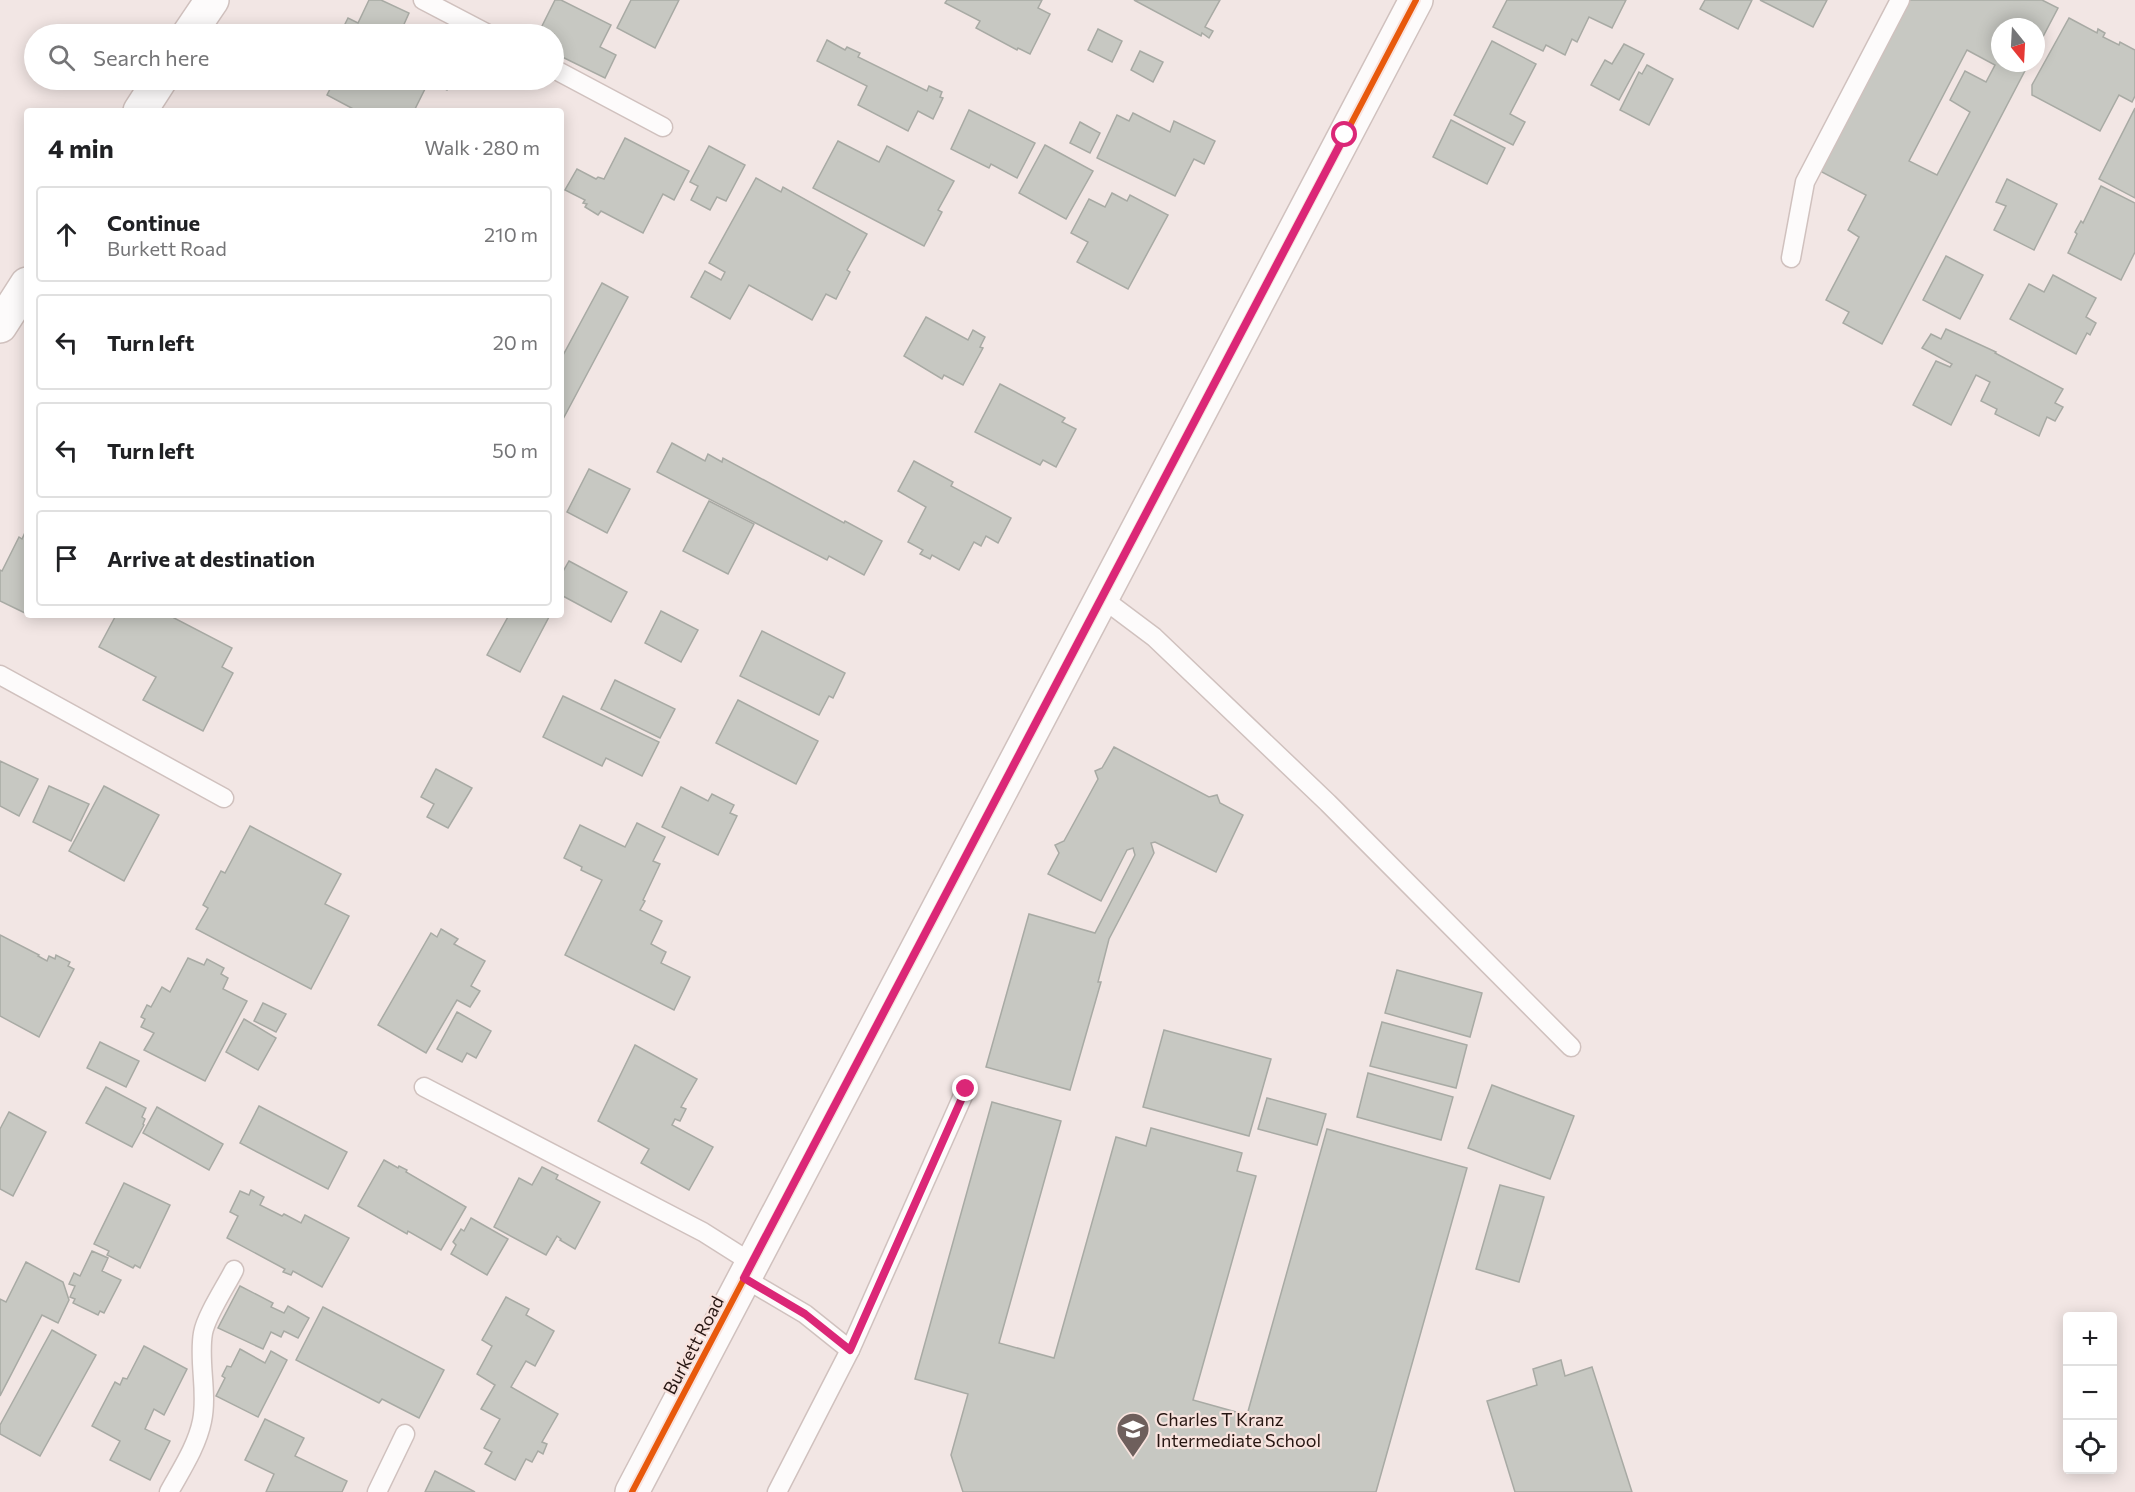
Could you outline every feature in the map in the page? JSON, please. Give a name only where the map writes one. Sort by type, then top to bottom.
[{"type":"street","points":[[196,24],[212,0]]},
{"type":"street","name":"Burkett Road","points":[[632,1492],[1416,0]]},
{"type":"street","points":[[142,108],[154,90]]},
{"type":"street","points":[[0,326],[24,289]]},
{"type":"lane","points":[[423,0],[469,24]]},
{"type":"lane","points":[[1791,258],[1805,182],[1899,0]]},
{"type":"lane","points":[[564,74],[663,127]]},
{"type":"lane","points":[[1102,598],[1154,637],[1328,803],[1571,1047]]},
{"type":"lane","points":[[0,675],[224,798]]},
{"type":"lane","points":[[424,1087],[703,1232],[850,1350]]},
{"type":"lane","points":[[777,1492],[850,1350],[966,1089]]},
{"type":"lane","points":[[169,1492],[191,1449],[202,1421],[204,1330],[234,1270]]},
{"type":"lane","points":[[377,1492],[405,1434]]},
{"type":"building","points":[[369,0],[381,0],[409,13],[404,24],[345,24],[348,18],[358,23]]},
{"type":"building","points":[[555,0],[561,0],[611,25],[600,47],[616,55],[605,78],[564,58],[564,24],[543,24]]},
{"type":"building","points":[[631,0],[679,0],[655,48],[617,28]]},
{"type":"building","points":[[947,0],[1042,0],[1038,8],[1050,14],[1030,54],[1018,48],[1017,50],[976,28],[980,21],[945,3]]},
{"type":"building","points":[[1134,0],[1220,0],[1205,27],[1213,31],[1209,38],[1202,33],[1201,36]]},
{"type":"building","points":[[1507,0],[1626,0],[1612,28],[1589,17],[1577,42],[1572,39],[1565,55],[1546,45],[1543,51],[1493,27]]},
{"type":"building","points":[[1705,0],[1752,0],[1738,29],[1700,9]]},
{"type":"building","points":[[1760,0],[1827,0],[1813,27]]},
{"type":"building","points":[[1907,0],[2042,0],[2058,8],[2045,33],[2045,18],[1991,18],[1991,63],[1967,50],[1909,161],[1937,175],[1970,112],[1950,100],[1965,71],[1986,82],[1991,72],[2024,72],[1882,344],[1843,323],[1849,312],[1826,300],[1859,237],[1848,230],[1866,195],[1818,170]]},
{"type":"building","points":[[2069,18],[2097,33],[2098,29],[2105,33],[2103,37],[2135,50],[2135,96],[2132,102],[2119,95],[2100,131],[2032,95],[2032,85],[2039,72],[2045,72],[2045,61]]},
{"type":"building","points":[[1098,29],[1122,41],[1112,62],[1088,50]]},
{"type":"building","points":[[827,40],[845,50],[847,47],[860,53],[858,57],[927,91],[929,86],[942,92],[940,97],[943,98],[933,119],[918,111],[908,131],[858,105],[867,86],[817,61]]},
{"type":"building","points":[[1492,41],[1536,64],[1510,114],[1525,122],[1513,145],[1454,115]]},
{"type":"building","points":[[1624,44],[1644,54],[1619,100],[1591,85],[1605,60],[1612,64]]},
{"type":"building","points":[[1140,51],[1163,62],[1153,82],[1131,70]]},
{"type":"building","points":[[1647,65],[1673,79],[1649,125],[1620,110],[1639,72],[1642,74]]},
{"type":"building","points":[[330,90],[424,90],[416,108],[351,108],[327,95]]},
{"type":"building","points":[[2135,108],[2135,198],[2099,179]]},
{"type":"building","points":[[969,110],[1035,143],[1017,178],[991,164],[989,168],[951,149]]},
{"type":"building","points":[[1133,113],[1170,132],[1174,121],[1215,141],[1204,164],[1194,159],[1175,196],[1097,158],[1117,115],[1129,121]]},
{"type":"building","points":[[1451,120],[1505,148],[1487,184],[1433,157]]},
{"type":"building","points":[[1080,122],[1100,133],[1090,153],[1070,143]]},
{"type":"building","points":[[625,138],[689,171],[674,200],[663,194],[643,233],[601,211],[598,215],[585,207],[587,204],[583,203],[585,200],[565,190],[577,169],[596,179],[598,177],[604,179]]},
{"type":"building","points":[[838,141],[879,162],[887,146],[954,181],[938,210],[942,212],[924,246],[813,188]]},
{"type":"building","points":[[1045,145],[1093,171],[1066,219],[1019,193]]},
{"type":"building","points":[[709,146],[745,165],[726,201],[717,197],[710,210],[691,200],[698,186],[690,182]]},
{"type":"building","points":[[756,178],[781,192],[783,187],[867,234],[847,270],[850,272],[836,299],[826,294],[812,320],[749,285],[730,319],[691,297],[705,271],[721,280],[725,272],[709,263]]},
{"type":"building","points":[[2007,179],[2057,204],[2034,250],[1994,230],[2006,206],[1996,202]]},
{"type":"building","points":[[2101,186],[2135,203],[2135,252],[2121,280],[2068,253],[2077,234],[2075,232],[2081,221],[2083,223]]},
{"type":"building","points":[[1112,193],[1127,201],[1130,195],[1168,215],[1128,289],[1077,262],[1088,242],[1071,233],[1089,199],[1105,207]]},
{"type":"building","points":[[1946,256],[1983,275],[1960,319],[1923,300]]},
{"type":"building","points":[[2053,275],[2096,298],[2086,317],[2096,323],[2090,335],[2087,333],[2076,354],[2010,319],[2029,284],[2044,292]]},
{"type":"building","points":[[602,283],[628,297],[564,417],[564,353]]},
{"type":"building","points":[[926,317],[968,340],[973,330],[985,337],[980,347],[983,348],[963,385],[944,375],[942,379],[904,356]]},
{"type":"building","points":[[1946,329],[1996,352],[2063,389],[2055,403],[2063,407],[2055,421],[2047,417],[2039,436],[1995,414],[1997,409],[1981,401],[1990,382],[1976,375],[1951,425],[1913,405],[1936,361],[1950,367],[1952,364],[1922,348],[1931,334],[1941,339]]},
{"type":"building","points":[[1000,384],[1065,418],[1062,422],[1076,429],[1056,467],[1043,460],[1040,465],[975,432]]},
{"type":"building","points":[[672,443],[705,461],[708,454],[722,462],[723,458],[882,541],[864,575],[829,556],[827,560],[657,472]]},
{"type":"building","points":[[914,461],[953,482],[951,486],[1011,518],[998,543],[986,536],[981,546],[974,542],[959,570],[932,555],[930,559],[920,554],[923,550],[908,542],[926,507],[898,491]]},
{"type":"building","points":[[589,469],[630,489],[607,533],[567,512]]},
{"type":"building","points":[[709,501],[754,524],[728,574],[683,551]]},
{"type":"building","points":[[24,535],[24,613],[0,601],[0,570],[2,571],[19,537],[22,539]]},
{"type":"building","points":[[569,561],[627,592],[611,622],[564,597],[564,570]]},
{"type":"building","points":[[661,611],[698,630],[681,662],[645,643]]},
{"type":"building","points":[[114,618],[174,618],[232,648],[222,667],[233,673],[203,731],[143,700],[156,677],[99,647]]},
{"type":"building","points":[[507,618],[548,618],[520,672],[487,655]]},
{"type":"building","points":[[762,631],[845,673],[833,698],[829,696],[819,715],[740,676]]},
{"type":"building","points":[[615,680],[675,709],[660,738],[601,709]]},
{"type":"building","points":[[563,696],[659,742],[642,776],[606,758],[602,766],[543,737]]},
{"type":"building","points":[[738,700],[818,741],[796,784],[716,743]]},
{"type":"building","points":[[1114,747],[1209,797],[1217,795],[1220,803],[1243,815],[1216,872],[1155,842],[1151,843],[1154,853],[1109,939],[1098,982],[1101,982],[1070,1090],[986,1067],[1029,914],[1095,933],[1135,855],[1133,848],[1127,850],[1101,901],[1048,874],[1059,853],[1055,845],[1064,841],[1098,779],[1095,771],[1102,768]]},
{"type":"building","points":[[0,761],[38,779],[19,816],[0,806]]},
{"type":"building","points":[[436,769],[472,788],[448,828],[427,817],[434,804],[421,797]]},
{"type":"building","points":[[49,786],[89,804],[71,841],[33,822]]},
{"type":"building","points":[[104,786],[159,815],[124,881],[69,851]]},
{"type":"building","points":[[681,787],[708,801],[712,794],[734,805],[730,813],[737,816],[718,855],[662,827]]},
{"type":"building","points":[[637,823],[665,837],[653,861],[660,864],[640,910],[662,921],[651,944],[666,952],[661,963],[690,977],[674,1010],[565,955],[602,880],[581,870],[582,867],[564,858],[580,825],[625,847]]},
{"type":"building","points":[[250,826],[341,874],[325,904],[349,916],[311,989],[196,929],[208,908],[203,905],[221,871],[225,873]]},
{"type":"building","points":[[441,929],[458,939],[454,944],[485,961],[471,986],[480,991],[470,1007],[457,1000],[426,1053],[378,1025],[431,933],[437,937]]},
{"type":"building","points":[[0,935],[47,961],[49,956],[55,959],[56,955],[70,962],[68,966],[74,969],[39,1037],[0,1016]]},
{"type":"building","points":[[188,958],[204,965],[207,959],[224,968],[221,974],[228,978],[223,989],[247,1001],[205,1081],[144,1050],[154,1033],[141,1027],[145,1019],[141,1017],[147,1005],[151,1007],[162,987],[170,992]]},
{"type":"building","points":[[1397,970],[1482,993],[1470,1037],[1385,1013]]},
{"type":"building","points":[[263,1003],[286,1014],[276,1032],[254,1021]]},
{"type":"building","points":[[457,1012],[491,1031],[476,1058],[467,1053],[462,1062],[437,1049]]},
{"type":"building","points":[[244,1019],[276,1038],[258,1070],[226,1052]]},
{"type":"building","points":[[1382,1022],[1467,1045],[1456,1088],[1370,1066]]},
{"type":"building","points":[[1164,1030],[1271,1059],[1249,1136],[1143,1107]]},
{"type":"building","points":[[100,1042],[139,1061],[126,1087],[87,1068]]},
{"type":"building","points":[[635,1045],[697,1079],[681,1107],[686,1109],[680,1121],[675,1119],[672,1125],[713,1147],[689,1190],[641,1163],[649,1149],[598,1121]]},
{"type":"building","points":[[1368,1073],[1453,1097],[1441,1140],[1357,1117]]},
{"type":"building","points":[[1492,1085],[1574,1116],[1550,1179],[1468,1148]]},
{"type":"building","points":[[106,1087],[146,1108],[142,1117],[145,1119],[144,1125],[132,1147],[86,1123]]},
{"type":"building","points":[[1267,1098],[1326,1114],[1317,1145],[1258,1129]]},
{"type":"building","points":[[992,1102],[1061,1121],[999,1343],[1054,1358],[1116,1137],[1146,1146],[1151,1128],[1242,1153],[1237,1171],[1256,1176],[1193,1400],[1247,1415],[1327,1129],[1467,1168],[1376,1492],[963,1492],[951,1455],[968,1394],[915,1379]]},
{"type":"building","points":[[259,1106],[347,1152],[328,1189],[240,1143]]},
{"type":"building","points":[[157,1107],[223,1144],[209,1170],[143,1133]]},
{"type":"building","points":[[9,1112],[46,1132],[13,1196],[0,1189],[0,1129]]},
{"type":"building","points":[[384,1160],[407,1170],[406,1172],[466,1207],[441,1250],[358,1206]]},
{"type":"building","points":[[542,1167],[558,1175],[556,1179],[600,1202],[575,1249],[557,1236],[546,1255],[494,1227],[519,1178],[532,1185]]},
{"type":"building","points":[[124,1183],[170,1205],[140,1268],[135,1265],[133,1268],[107,1255],[109,1251],[94,1244]]},
{"type":"building","points":[[1500,1185],[1544,1197],[1519,1282],[1476,1269]]},
{"type":"building","points":[[251,1190],[264,1197],[260,1205],[282,1216],[284,1214],[301,1223],[305,1215],[349,1238],[322,1287],[293,1271],[291,1275],[283,1272],[285,1269],[227,1238],[238,1216],[230,1212],[240,1191],[249,1195]]},
{"type":"building","points":[[471,1218],[508,1239],[487,1275],[451,1254],[456,1245],[453,1242],[461,1229],[464,1231]]},
{"type":"building","points":[[92,1251],[108,1258],[102,1271],[121,1280],[104,1313],[100,1311],[98,1315],[73,1303],[75,1299],[70,1297],[75,1286],[69,1284],[74,1273],[80,1276]]},
{"type":"building","points":[[26,1262],[63,1282],[69,1300],[58,1323],[42,1315],[0,1396],[0,1299],[6,1302]]},
{"type":"building","points":[[240,1286],[273,1303],[271,1307],[284,1313],[288,1306],[309,1318],[298,1338],[284,1331],[281,1337],[271,1332],[263,1349],[218,1328]]},
{"type":"building","points":[[506,1297],[529,1309],[526,1315],[554,1331],[535,1366],[526,1361],[511,1387],[558,1414],[542,1442],[547,1444],[543,1454],[538,1451],[532,1462],[526,1459],[515,1480],[485,1464],[492,1452],[484,1448],[500,1419],[481,1409],[495,1385],[477,1374],[492,1346],[482,1340]]},
{"type":"building","points":[[323,1307],[444,1370],[419,1418],[382,1399],[379,1403],[296,1360]]},
{"type":"building","points":[[52,1330],[96,1355],[40,1456],[0,1434],[0,1425]]},
{"type":"building","points":[[144,1346],[187,1369],[164,1415],[154,1409],[145,1429],[170,1441],[150,1480],[110,1460],[120,1441],[92,1426],[115,1382],[120,1385],[123,1378],[127,1379]]},
{"type":"building","points":[[240,1349],[265,1363],[271,1351],[287,1360],[258,1417],[216,1396],[225,1378],[222,1376],[227,1366],[231,1367]]},
{"type":"building","points":[[1561,1360],[1565,1376],[1592,1367],[1632,1492],[1515,1492],[1487,1401],[1537,1385],[1533,1369]]},
{"type":"building","points":[[265,1419],[304,1438],[295,1456],[347,1481],[342,1492],[266,1492],[274,1474],[245,1460]]},
{"type":"building","points":[[435,1471],[475,1492],[425,1492]]},
{"type":"cycle path","points":[[632,1492],[1416,0]]},
{"type":"place","name":"Charles T Kranz Intermediate School","points":[[1133,1458]]},
{"type":"route","points":[[966,1089],[850,1350],[805,1314],[744,1278],[1345,135]]}]
